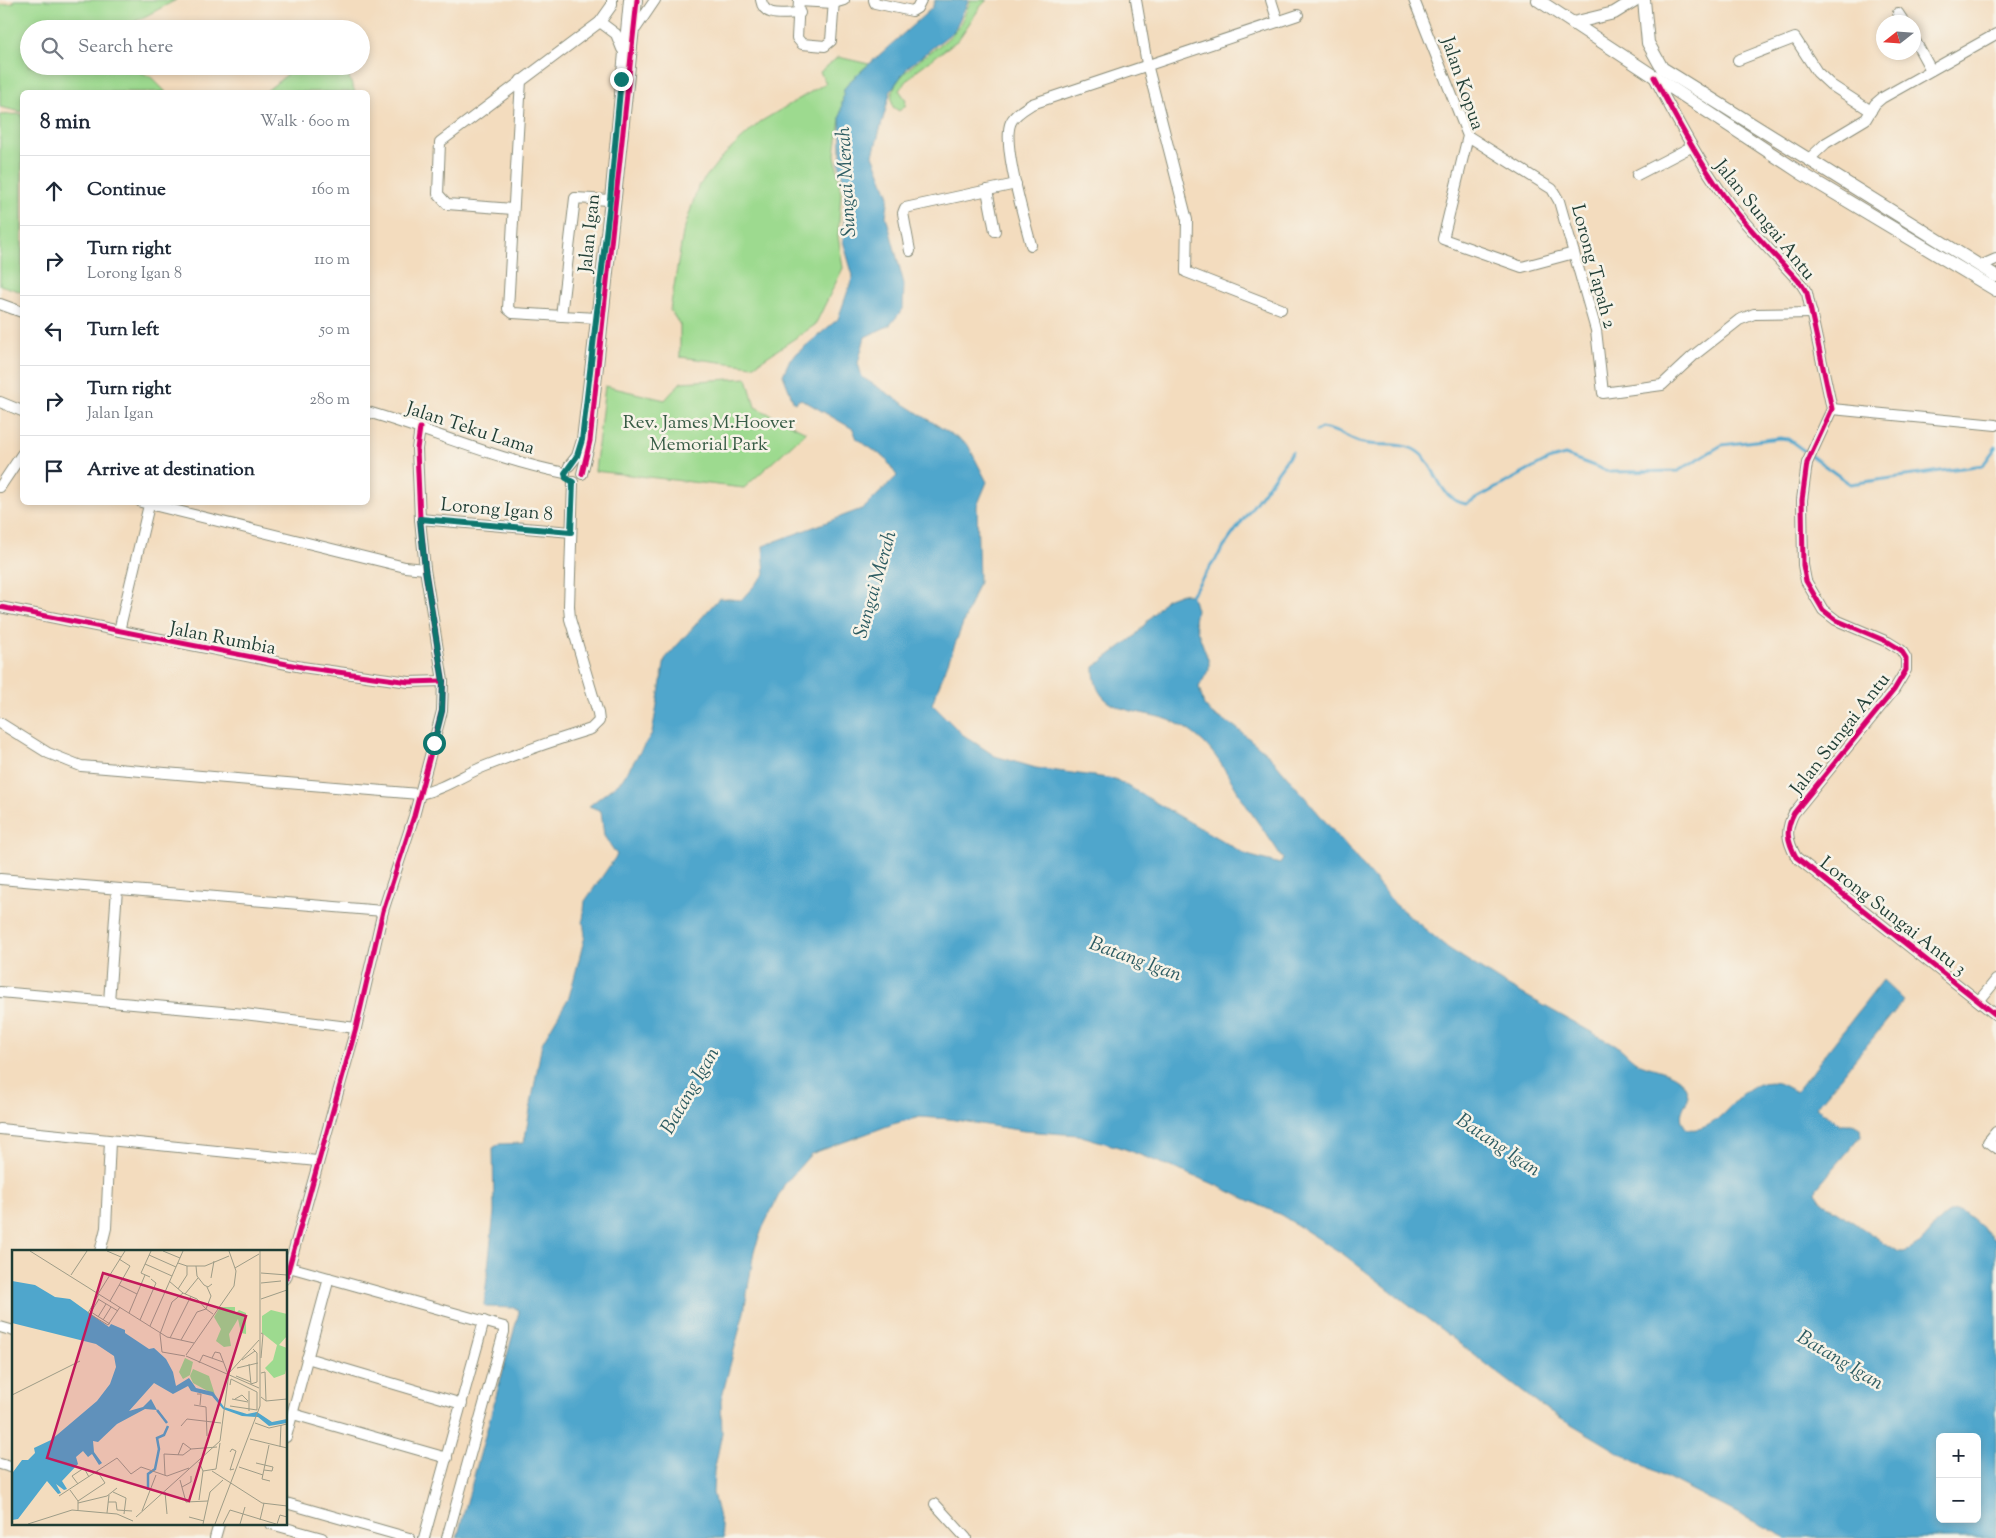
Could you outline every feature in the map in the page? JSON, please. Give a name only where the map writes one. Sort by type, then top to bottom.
[{"type":"main road","points":[[1538,0],[1801,172],[1996,290]]},
{"type":"main road","points":[[1572,23],[1614,13],[1635,0]]},
{"type":"main road","points":[[1644,0],[1648,43],[1662,68],[1996,276]]},
{"type":"street","points":[[600,22],[610,10],[612,0]]},
{"type":"street","points":[[513,209],[446,204],[441,201],[438,194],[438,151],[440,142],[619,9],[625,0]]},
{"type":"street","name":"Jalan Igan","points":[[567,470],[577,456],[582,440],[610,200],[628,0]]},
{"type":"street","name":"Jalan Igan","points":[[582,474],[590,441],[637,0]]},
{"type":"street","points":[[634,32],[655,0]]},
{"type":"street","points":[[761,0],[763,8],[771,14],[800,13]]},
{"type":"street","points":[[834,2],[831,41],[824,46],[802,44],[798,41],[799,1],[834,2],[844,0]]},
{"type":"street","points":[[874,0],[875,3],[912,11],[917,8],[921,0]]},
{"type":"street","points":[[1136,0],[1147,64],[1188,220],[1186,272],[1281,309]]},
{"type":"street","points":[[1271,0],[1278,22]]},
{"type":"street","name":"Jalan Kopua","points":[[1414,0],[1468,136],[1443,238],[1522,267],[1574,254]]},
{"type":"street","points":[[1031,245],[1016,184],[1008,133],[1016,115],[1032,104],[1298,15]]},
{"type":"street","points":[[600,22],[616,34],[624,55]]},
{"type":"street","points":[[1809,159],[1826,143],[1866,119],[1882,98],[1996,34]]},
{"type":"street","points":[[1738,60],[1795,38],[1802,45],[1817,72],[1831,85],[1871,111]]},
{"type":"street","points":[[1921,52],[1931,70]]},
{"type":"street","name":"Jalan Sungai Antu","points":[[1654,77],[1691,147],[1733,208],[1807,293],[1832,409],[1812,448],[1807,463],[1802,500],[1803,565],[1806,582],[1814,598],[1829,615],[1901,650],[1906,658],[1906,670],[1894,690],[1794,813],[1788,826],[1788,842],[1796,857]]},
{"type":"street","points":[[521,80],[508,309],[513,312],[596,318]]},
{"type":"street","name":"Lorong Tapah 2","points":[[1468,136],[1552,189],[1559,200],[1596,330],[1602,393],[1662,385],[1693,356],[1739,320],[1754,314],[1812,313]]},
{"type":"street","points":[[1638,175],[1691,147]]},
{"type":"street","points":[[910,251],[903,213],[905,208],[1016,184]]},
{"type":"street","points":[[987,190],[995,231]]},
{"type":"street","points":[[561,316],[575,198],[610,200]]},
{"type":"street","points":[[1980,266],[1996,259]]},
{"type":"street","points":[[0,304],[20,311]]},
{"type":"street","points":[[0,402],[20,410]]},
{"type":"street","points":[[1832,409],[1995,425]]},
{"type":"street","name":"Jalan Teku Lama","points":[[370,413],[534,467],[567,470]]},
{"type":"street","points":[[288,1271],[317,1161],[356,1028],[383,911],[442,711],[443,681],[425,569],[420,519],[417,449],[420,428]]},
{"type":"street","points":[[0,487],[20,457]]},
{"type":"street","points":[[578,466],[582,474],[578,481],[573,482],[566,478],[567,470],[578,466]]},
{"type":"street","points":[[0,722],[48,753],[81,766],[419,794],[434,791],[481,768],[591,728],[598,721],[570,619],[569,578],[573,482]]},
{"type":"street","points":[[119,631],[145,505]]},
{"type":"street","points":[[149,505],[405,567],[425,569]]},
{"type":"street","name":"Lorong Igan 8","points":[[420,519],[571,532]]},
{"type":"street","name":"Jalan Rumbia","points":[[0,607],[302,667],[409,682],[443,681]]},
{"type":"street","name":"Lorong Sungai Antu 3","points":[[1796,857],[1996,1015]]},
{"type":"street","points":[[0,879],[383,911]]},
{"type":"street","points":[[109,1002],[117,889]]},
{"type":"street","points":[[1979,1001],[1996,980]]},
{"type":"street","points":[[0,992],[244,1014],[356,1028]]},
{"type":"street","points":[[0,1129],[317,1161]]},
{"type":"street","points":[[1996,1132],[1988,1142],[1996,1148]]},
{"type":"street","points":[[100,1250],[106,1228],[110,1141]]},
{"type":"street","points":[[289,1267],[502,1326],[504,1332],[448,1538]]},
{"type":"street","points":[[288,1429],[329,1278]]},
{"type":"street","points":[[424,1538],[484,1321]]},
{"type":"street","points":[[308,1358],[462,1404]]},
{"type":"street","points":[[292,1414],[447,1458]]},
{"type":"street","points":[[288,1504],[409,1538]]},
{"type":"street","points":[[935,1504],[966,1538]]},
{"type":"street","points":[[278,1526],[322,1538]]},
{"type":"green space","points":[[14,0],[176,0],[138,20],[20,20],[20,75],[147,75],[164,90],[20,90],[20,112],[0,107],[0,5],[14,3]]},
{"type":"green space","points":[[971,0],[987,0],[958,40],[917,70],[899,90],[906,100],[905,106],[899,111],[893,107],[892,95],[896,84],[914,65],[955,31]]},
{"type":"green space","points":[[838,57],[869,64],[849,82],[844,90],[835,154],[841,193],[838,236],[843,268],[815,325],[753,366],[680,357],[680,325],[670,310],[683,233],[698,187],[721,158],[760,122],[826,83],[820,72]]},
{"type":"green space","points":[[287,75],[348,75],[354,90],[268,90]]},
{"type":"green space","points":[[20,114],[20,291],[0,285],[0,115]]},
{"type":"green space","name":"Rev. James M.Hoover Memorial Park","points":[[747,378],[755,407],[806,432],[744,488],[595,471],[605,386],[665,400],[681,382]]},
{"type":"water","points":[[935,0],[969,0],[954,31],[908,67],[891,90],[873,155],[889,196],[886,216],[904,284],[903,309],[890,325],[865,337],[858,363],[862,377],[968,445],[987,482],[977,506],[979,582],[932,704],[962,734],[995,756],[1036,768],[1115,779],[1247,855],[1280,864],[1283,859],[1223,767],[1199,738],[1176,723],[1163,718],[1123,709],[1111,703],[1102,695],[1096,684],[1094,667],[1134,637],[1166,599],[1182,593],[1192,596],[1196,610],[1194,621],[1209,662],[1209,669],[1199,687],[1204,705],[1212,714],[1234,726],[1270,756],[1395,904],[1448,948],[1503,983],[1620,1048],[1638,1063],[1677,1078],[1687,1091],[1688,1100],[1682,1114],[1682,1122],[1687,1129],[1700,1128],[1712,1123],[1752,1087],[1764,1083],[1778,1083],[1796,1092],[1883,980],[1904,1000],[1816,1107],[1839,1124],[1853,1124],[1860,1128],[1861,1136],[1817,1188],[1816,1193],[1822,1202],[1899,1252],[1908,1251],[1924,1238],[1940,1220],[1956,1211],[1968,1216],[1996,1241],[1996,1538],[1786,1538],[1625,1456],[1541,1406],[1343,1254],[1281,1215],[1209,1182],[1125,1149],[1078,1135],[1024,1131],[949,1119],[920,1117],[893,1124],[811,1154],[784,1185],[763,1227],[754,1251],[744,1312],[721,1400],[722,1433],[714,1472],[713,1493],[724,1538],[457,1538],[519,1312],[516,1308],[486,1307],[484,1305],[494,1212],[493,1148],[499,1144],[524,1143],[542,1043],[569,997],[585,936],[583,920],[585,901],[617,855],[604,836],[601,811],[589,806],[622,780],[652,733],[665,659],[719,598],[741,600],[765,574],[763,546],[864,508],[897,476],[885,458],[857,439],[853,429],[801,399],[794,403],[783,375],[790,359],[838,319],[853,276],[843,241],[846,194],[839,162],[841,155],[840,118],[844,89],[849,82],[932,8]]},
{"type":"waterway","points":[[1316,431],[1321,428],[1328,429],[1363,443],[1401,446],[1413,449],[1428,462],[1442,488],[1448,495],[1456,501],[1466,504],[1548,460],[1565,455],[1610,472],[1678,471],[1722,445],[1780,438],[1788,439],[1850,484],[1983,465],[1996,447]]},
{"type":"waterway","points":[[1189,598],[1292,452]]},
{"type":"cycle path","points":[[582,474],[590,441],[637,0]]},
{"type":"cycle path","points":[[1654,77],[1714,182],[1752,231],[1802,285],[1807,293],[1832,409],[1807,463],[1802,500],[1803,565],[1806,581],[1823,610],[1836,620],[1888,642],[1901,650],[1906,658],[1906,670],[1894,690],[1794,813],[1788,830],[1791,845],[1796,857],[1996,1015]]},
{"type":"cycle path","points":[[288,1271],[356,1028],[383,911],[414,816],[442,711],[443,681],[425,569],[420,519],[417,449],[420,428]]},
{"type":"cycle path","points":[[0,607],[302,667],[409,682],[443,681]]},
{"type":"route","points":[[434,743],[442,711],[443,681],[425,569],[420,519],[571,532],[574,498],[573,482],[566,478],[565,470],[577,456],[582,440],[610,200],[621,79]]},
{"type":"water label","name":"Sungai Merah","points":[[845,182]]},
{"type":"water label","name":"Sungai Merah","points":[[874,584]]},
{"type":"water label","name":"Batang Igan","points":[[1136,958]]},
{"type":"water label","name":"Batang Igan","points":[[689,1090]]},
{"type":"water label","name":"Batang Igan","points":[[1499,1144]]},
{"type":"water label","name":"Batang Igan","points":[[1841,1359]]}]
